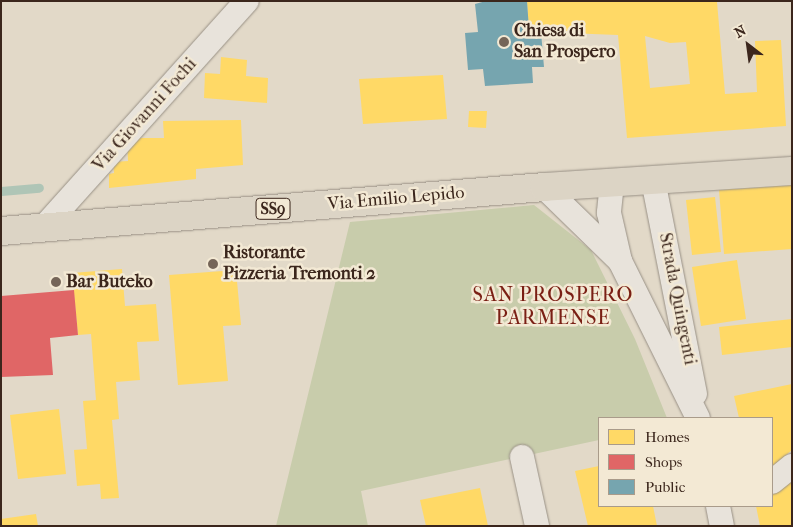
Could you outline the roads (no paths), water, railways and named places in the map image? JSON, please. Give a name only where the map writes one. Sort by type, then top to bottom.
[{"type":"main road","name":"Via Emilio Lepido","points":[[1,231],[544,187],[792,171]]},
{"type":"street","name":"Via Giovanni Fochi","points":[[43,228],[247,1]]},
{"type":"street","name":"Strada Quingenti","points":[[653,180],[699,417]]},
{"type":"street","name":"Strada Quingenti","points":[[612,183],[608,214],[620,261],[698,417]]},
{"type":"street","name":"Strada Quingenti","points":[[544,187],[620,261]]},
{"type":"street","points":[[522,457],[537,526]]},
{"type":"street","points":[[773,481],[792,466]]},
{"type":"street","points":[[718,507],[722,526]]},
{"type":"waterway","points":[[1,191],[39,188]]},
{"type":"place","name":"Chiesa di San Prospero","points":[[504,42]]},
{"type":"place","name":"Ristorante Pizzeria Tremonti 2","points":[[213,264]]},
{"type":"place","name":"Bar Buteko","points":[[56,282]]},
{"type":"district","name":"SAN PROSPERO PARMENSE","points":[[553,306]]}]
